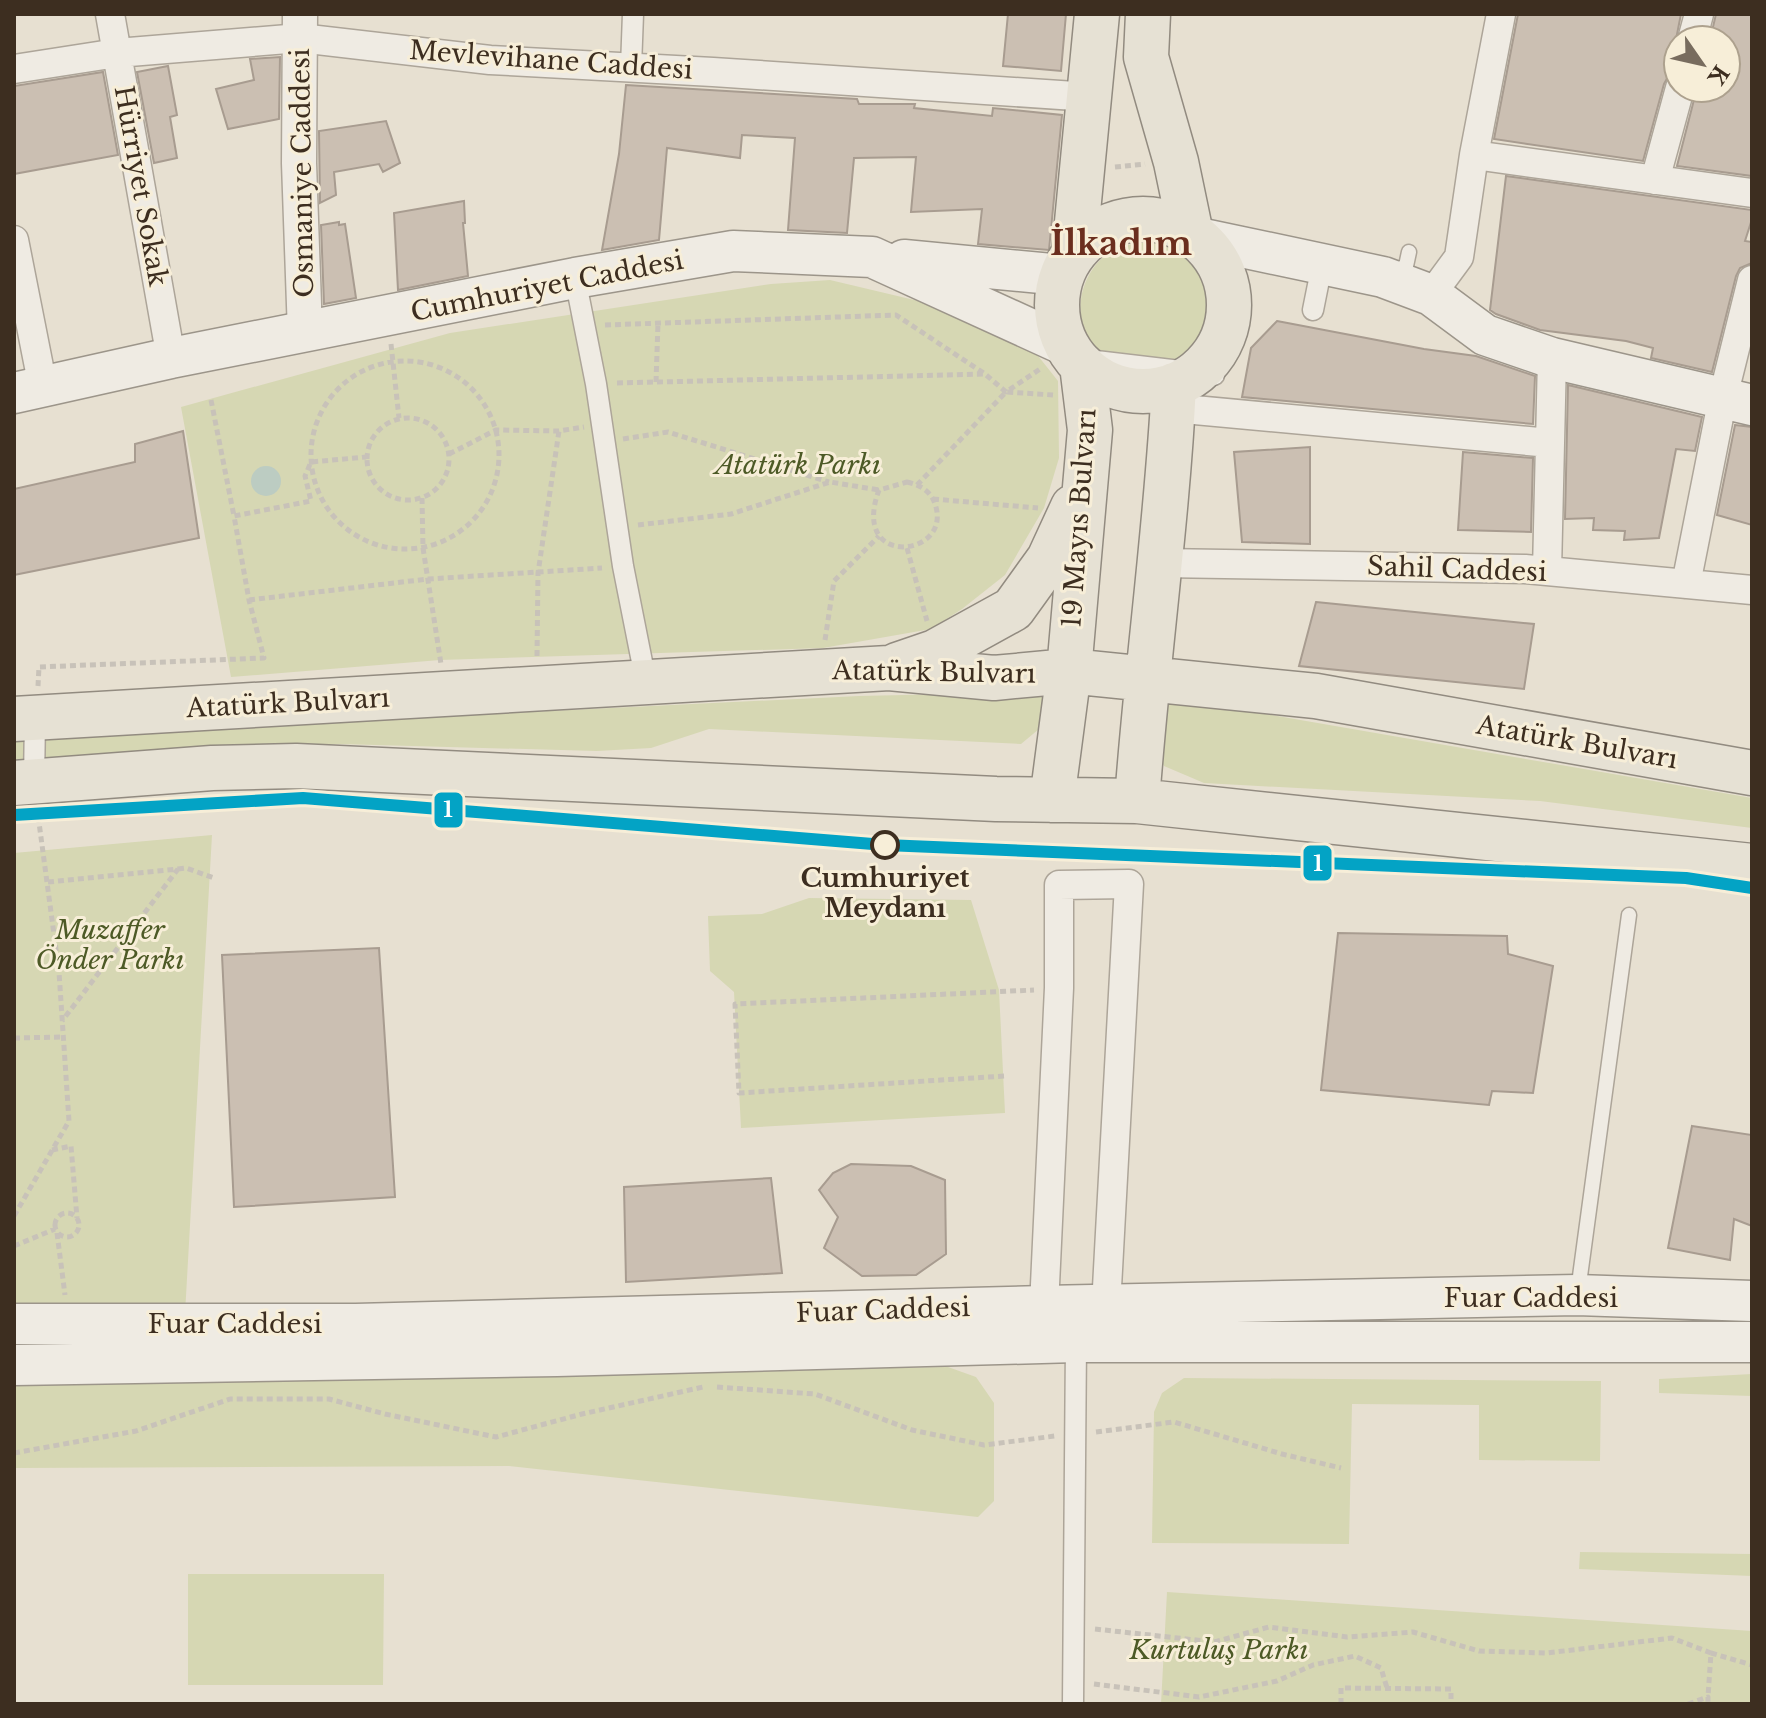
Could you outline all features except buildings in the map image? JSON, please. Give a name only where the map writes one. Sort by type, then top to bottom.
[{"type":"main road","points":[[1097,14],[1090,97],[1068,264],[1057,299],[1059,323],[1074,365],[1102,380],[1125,389],[1150,391],[1189,385]]},
{"type":"main road","points":[[1137,801],[1146,678],[1189,385],[1217,350],[1227,324],[1229,296],[1204,247],[1176,162],[1146,57],[1148,14]]},
{"type":"main road","points":[[1068,264],[1094,234],[1120,222],[1147,218],[1174,224],[1204,247],[1249,272],[1319,278],[1396,264],[1431,295],[1485,335],[1552,358],[1737,401]]},
{"type":"main road","name":"Cumhuriyet Caddesi","points":[[29,390],[171,358],[575,278],[733,251],[872,257],[1074,365]]},
{"type":"main road","points":[[872,257],[1068,264]]},
{"type":"main road","points":[[1319,278],[1370,299],[1431,295]]},
{"type":"main road","name":"19 Mayıs Bulvarı","points":[[1052,800],[1069,671],[1078,498],[1090,430],[1074,365]]},
{"type":"main road","points":[[889,668],[935,652],[1013,609],[1049,559],[1078,498]]},
{"type":"main road","name":"Atatürk Bulvarı","points":[[25,718],[820,671],[889,668],[994,678],[1069,671],[1316,696],[1752,773]]},
{"type":"main road","points":[[24,783],[212,768],[296,766],[1052,800],[1137,801],[1752,866]]},
{"type":"main road","name":"Fuar Caddesi","points":[[20,1338],[68,1324],[356,1324],[1577,1295],[1752,1301]]},
{"type":"main road","name":"Fuar Caddesi","points":[[20,1338],[542,1356],[1076,1342],[1752,1342]]},
{"type":"street","name":"Hürriyet Sokak","points":[[110,14],[171,358]]},
{"type":"street","points":[[631,67],[633,14]]},
{"type":"street","points":[[1431,295],[1459,257],[1474,155],[1501,14]]},
{"type":"street","name":"Mevlevihane Caddesi","points":[[14,69],[300,26],[490,60],[1090,97]]},
{"type":"street","name":"Osmaniye Caddesi","points":[[300,26],[299,163],[305,333]]},
{"type":"street","points":[[1655,180],[1676,104]]},
{"type":"street","points":[[1474,155],[1752,193]]},
{"type":"street","points":[[14,240],[29,390]]},
{"type":"street","points":[[575,278],[596,384],[623,566],[646,682]]},
{"type":"street","points":[[1686,584],[1737,401],[1752,280]]},
{"type":"street","points":[[1547,571],[1552,358]]},
{"type":"street","points":[[1189,385],[1550,443]]},
{"type":"street","name":"Sahil Caddesi","points":[[1161,563],[1547,571],[1752,590]]},
{"type":"street","points":[[24,783],[25,718]]},
{"type":"street","points":[[1044,1306],[1059,988],[1059,885],[1129,884],[1106,1306]]},
{"type":"street","points":[[1073,1704],[1076,1342]]},
{"type":"lane","points":[[1577,1295],[1629,915]]},
{"type":"path","points":[[584,325],[896,315],[985,374],[1006,392]]},
{"type":"path","points":[[389,316],[391,362],[399,418]]},
{"type":"path","points":[[656,382],[658,323]]},
{"type":"path","points":[[391,362],[419,362],[445,369],[468,384],[485,405],[496,430],[499,461],[492,491],[476,517],[452,537],[423,548],[391,549],[361,539],[336,520],[318,493],[311,462],[313,434],[323,408],[341,385],[364,370],[391,362]]},
{"type":"path","points":[[1006,392],[1074,365]]},
{"type":"path","points":[[917,485],[1006,392],[1074,365]]},
{"type":"path","points":[[596,384],[985,374]]},
{"type":"path","points":[[39,667],[264,658],[249,600],[211,400]]},
{"type":"path","points":[[413,417],[426,422],[445,441],[449,454],[443,481],[422,498],[408,501],[383,493],[367,471],[369,443],[376,432],[399,418],[413,417]]},
{"type":"path","points":[[449,454],[496,430],[668,432],[830,482],[879,490],[907,482],[917,485],[933,499],[937,509],[934,531],[927,539],[907,548],[897,548],[879,536],[872,516],[879,490]]},
{"type":"path","points":[[536,689],[538,573],[559,431]]},
{"type":"path","points":[[311,462],[366,457]]},
{"type":"path","points":[[234,516],[311,501],[305,476],[311,462]]},
{"type":"path","points":[[617,528],[731,514],[830,482]]},
{"type":"path","points":[[422,498],[423,548],[444,694]]},
{"type":"path","points":[[933,499],[1078,498]]},
{"type":"path","points":[[820,671],[834,581],[879,536]]},
{"type":"path","points":[[907,548],[935,652]]},
{"type":"path","points":[[249,600],[428,579],[623,566]]},
{"type":"path","points":[[15,1213],[69,1121],[48,882],[24,783]]},
{"type":"path","points":[[48,882],[186,868],[214,878]]},
{"type":"path","points":[[62,1021],[178,869]]},
{"type":"path","points":[[1004,1076],[739,1093],[735,1004],[1059,988]]},
{"type":"path","points":[[14,1038],[63,1037]]},
{"type":"path","points":[[51,1151],[71,1146],[79,1226],[73,1236],[64,1237],[56,1231]]},
{"type":"path","points":[[68,1324],[55,1220],[61,1213],[70,1212],[77,1218]]},
{"type":"path","points":[[14,1246],[56,1231]]},
{"type":"path","points":[[14,1453],[136,1431],[230,1399],[329,1399],[496,1437],[707,1386],[815,1394],[912,1430],[984,1445],[1174,1422],[1341,1468]]},
{"type":"path","points":[[1073,1627],[1214,1642],[1269,1627],[1347,1637],[1413,1632],[1479,1651],[1547,1653],[1672,1638],[1752,1665]]},
{"type":"path","points":[[1688,1704],[1708,1701],[1711,1653]]},
{"type":"path","points":[[1073,1681],[1199,1697],[1235,1687],[1277,1681],[1313,1665],[1355,1656],[1381,1668],[1387,1688]]},
{"type":"path","points":[[1341,1704],[1341,1688],[1451,1689],[1451,1704]]},
{"type":"green space","points":[[1148,242],[1164,246],[1192,262],[1209,286],[1212,300],[1211,317],[1198,348],[1179,366],[1155,374],[1093,347],[1086,336],[1080,311],[1084,285],[1097,263],[1116,249]]},
{"type":"green space","name":"Atatürk Parkı","points":[[830,280],[986,317],[1031,347],[1058,381],[1059,458],[1044,508],[1005,575],[962,609],[931,629],[823,648],[440,660],[231,677],[181,407],[450,333],[771,284]]},
{"type":"green space","points":[[1035,692],[1051,704],[1039,729],[1021,744],[709,729],[651,748],[597,751],[340,744],[14,760],[14,737],[859,696]]},
{"type":"green space","points":[[1165,703],[1254,712],[1752,798],[1752,828],[1540,801],[1204,783],[1164,766],[1154,748]]},
{"type":"green space","name":"Muzaffer Önder Parkı","points":[[212,835],[185,1314],[14,1312],[14,853]]},
{"type":"green space","points":[[809,898],[971,900],[999,990],[1005,1113],[741,1128],[734,992],[710,971],[708,916],[762,914]]},
{"type":"green space","points":[[948,1367],[976,1377],[994,1403],[994,1501],[978,1517],[509,1466],[14,1468],[14,1381]]},
{"type":"green space","points":[[1752,1374],[1752,1396],[1659,1393],[1659,1379]]},
{"type":"green space","points":[[1184,1378],[1601,1381],[1600,1461],[1479,1460],[1479,1405],[1352,1404],[1349,1544],[1152,1543],[1154,1412],[1162,1393]]},
{"type":"green space","points":[[1580,1552],[1752,1554],[1752,1576],[1579,1569]]},
{"type":"green space","points":[[188,1574],[384,1574],[383,1685],[188,1685]]},
{"type":"green space","name":"Kurtuluş Parkı","points":[[1167,1592],[1752,1631],[1752,1704],[1161,1704]]},
{"type":"shaded area","points":[[266,466],[277,470],[281,481],[277,492],[266,496],[255,492],[251,481],[255,470]]},
{"type":"transit line","name":"1","points":[[14,815],[303,798],[885,845],[1686,878],[1752,888]]},
{"type":"place","name":"Cumhuriyet Meydanı","points":[[885,845]]},
{"type":"district","name":"İlkadım","points":[[1121,243]]}]
